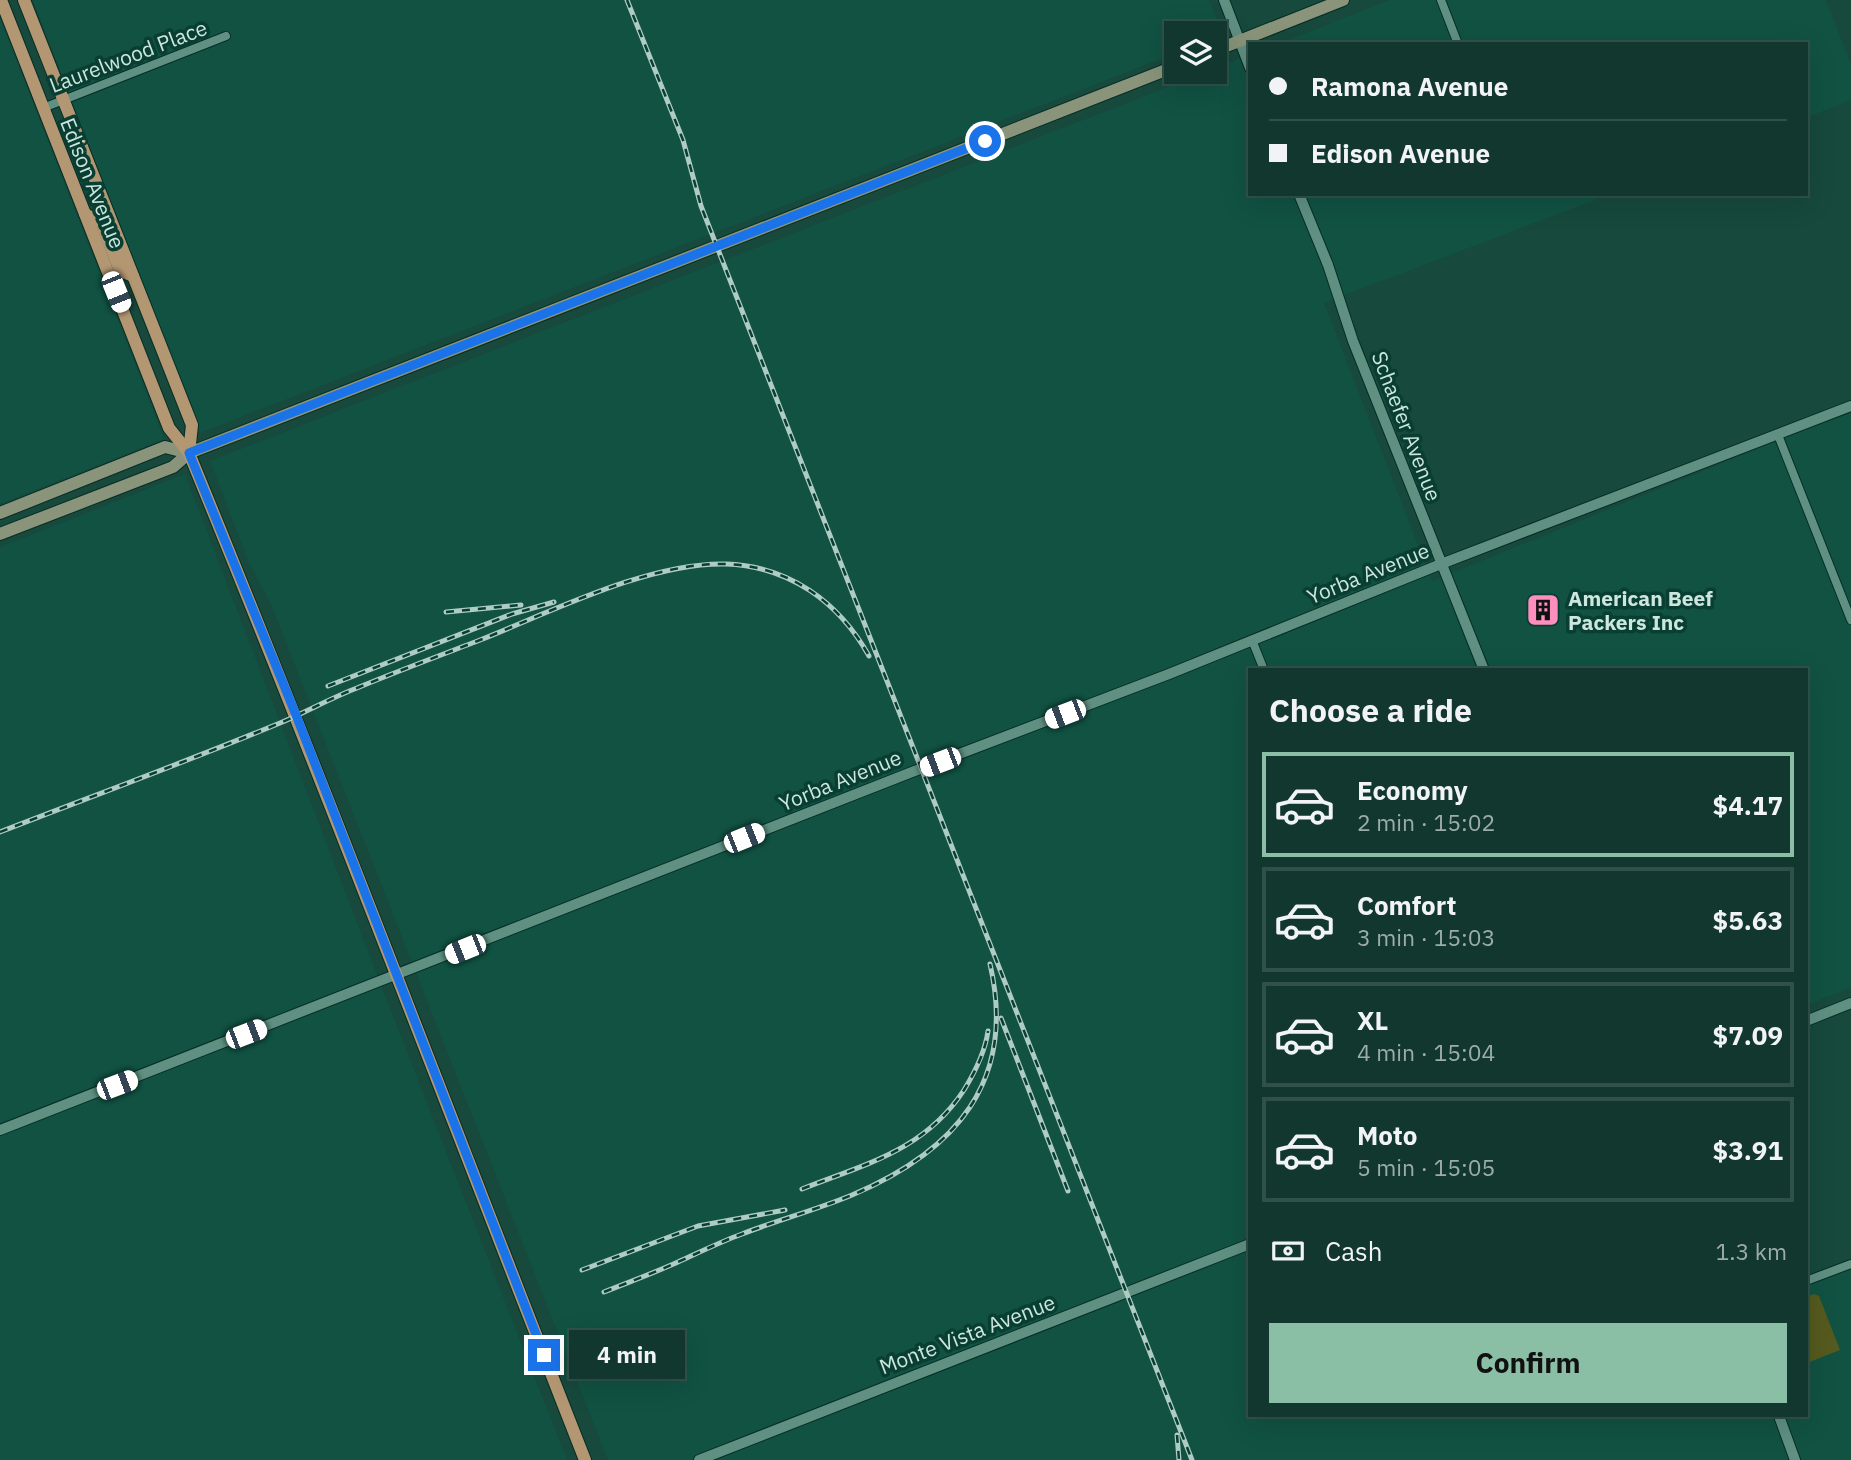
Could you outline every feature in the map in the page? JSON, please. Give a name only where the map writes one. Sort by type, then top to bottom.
[{"type":"main road","name":"Edison Avenue","points":[[1,0],[169,428],[189,453],[299,722],[585,1460]]},
{"type":"main road","name":"Edison Avenue","points":[[24,0],[192,425],[189,453]]},
{"type":"main road","points":[[1227,46],[1343,0]]},
{"type":"main road","points":[[0,534],[173,467],[189,453],[1164,71]]},
{"type":"main road","points":[[85,214],[101,223],[119,268],[133,276]]},
{"type":"main road","points":[[0,513],[165,447],[189,453]]},
{"type":"street","points":[[1224,0],[1248,63]]},
{"type":"street","points":[[1441,0],[1457,42]]},
{"type":"street","name":"Laurelwood Place","points":[[43,108],[226,36]]},
{"type":"street","name":"Schaefer Avenue","points":[[1300,196],[1483,668]]},
{"type":"street","name":"Yorba Avenue","points":[[0,1130],[912,772],[1170,674],[1441,564],[1851,406]]},
{"type":"street","points":[[1778,435],[1851,620]]},
{"type":"street","points":[[1252,640],[1263,668]]},
{"type":"street","points":[[1808,1020],[1851,1003]]},
{"type":"street","name":"Monte Vista Avenue","points":[[699,1460],[1248,1245]]},
{"type":"street","points":[[1808,1280],[1851,1264]]},
{"type":"street","points":[[1779,1417],[1795,1460]]},
{"type":"shaded area","points":[[33,0],[1209,0],[1217,21],[1164,21],[1164,58],[200,433]]},
{"type":"shaded area","points":[[1390,0],[1826,0],[1851,64],[1851,100],[1808,117],[1808,42],[1283,42]]},
{"type":"shaded area","points":[[0,18],[164,439],[0,504]]},
{"type":"shaded area","points":[[1248,55],[1248,196],[1606,196],[1324,303],[1432,581],[1851,411],[1851,988],[1808,1004],[1808,668],[1248,668],[1248,1417],[1808,1417],[1808,1284],[1851,1268],[1851,1460],[608,1460],[270,602],[249,563],[210,461],[1175,84],[1227,84],[1227,63]]},
{"type":"shaded area","points":[[185,474],[567,1460],[0,1460],[0,547]]},
{"type":"shaded area","points":[[1814,1294],[1819,1296],[1840,1350],[1808,1363],[1808,1296]]},
{"type":"railway","points":[[627,0],[683,140],[701,206],[1192,1460]]},
{"type":"railway","points":[[0,832],[290,719],[347,692],[569,603],[665,571],[726,564],[749,566],[791,580],[810,590],[843,619],[869,656]]},
{"type":"railway","points":[[328,686],[512,614],[554,602]]},
{"type":"railway","points":[[446,612],[521,605]]},
{"type":"railway","points":[[604,1292],[734,1237],[852,1195],[921,1157],[948,1133],[970,1107],[986,1077],[994,1043],[996,1006],[990,964]]},
{"type":"railway","points":[[1001,1018],[1068,1191]]},
{"type":"railway","points":[[802,1189],[892,1153],[931,1128],[964,1090],[982,1055],[988,1031]]},
{"type":"railway","points":[[582,1270],[698,1226],[785,1210]]},
{"type":"railway","points":[[1177,1435],[1179,1460]]},
{"type":"place","name":"American Beef Packers Inc","points":[[1543,610]]},
{"type":"route","points":[[544,1355],[296,715],[189,453],[985,141]]}]
